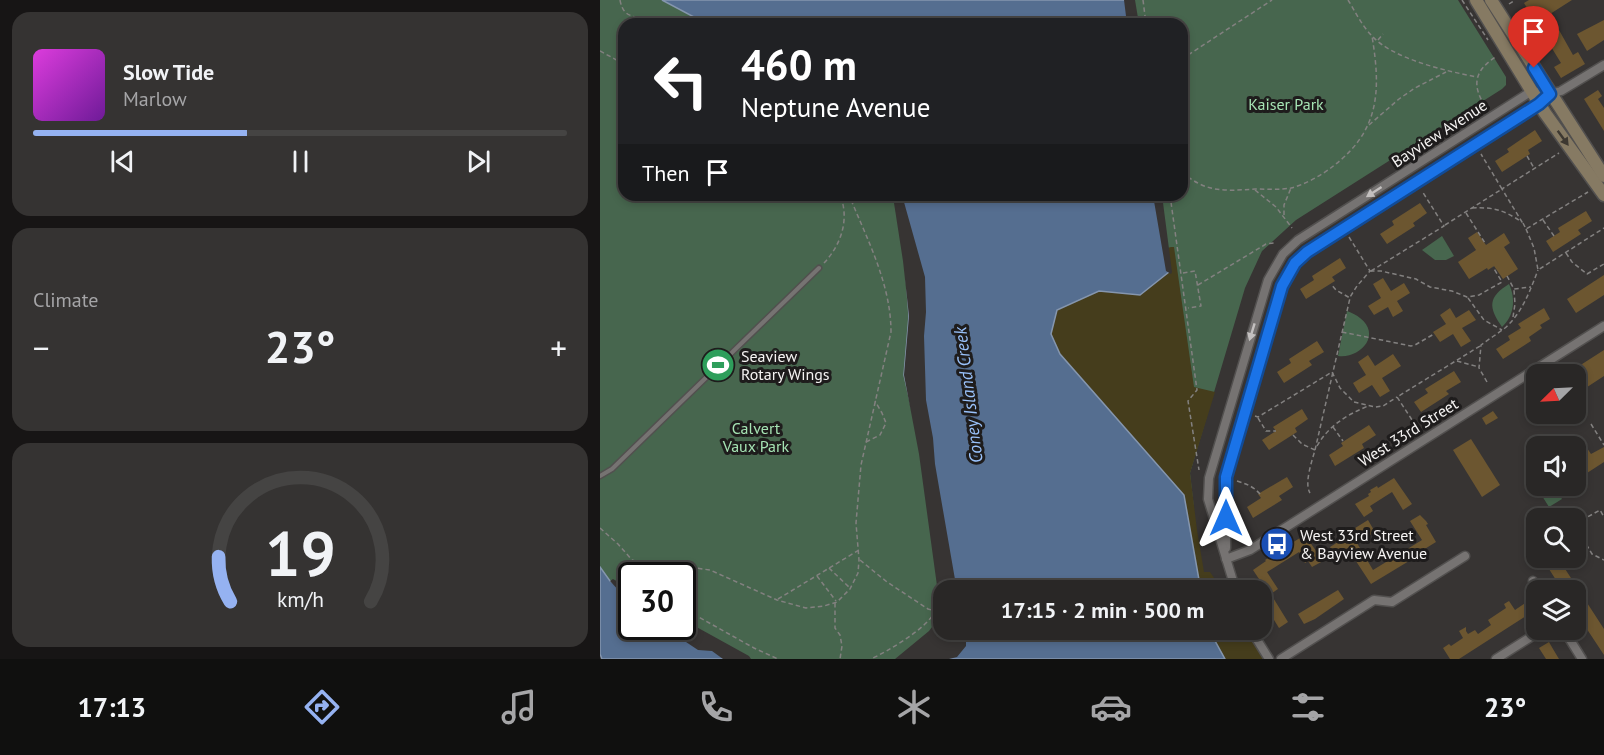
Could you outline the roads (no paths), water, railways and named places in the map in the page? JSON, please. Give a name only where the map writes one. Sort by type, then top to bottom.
[{"type":"main road","points":[[1488,3],[1539,104],[1604,195]]},
{"type":"main road","points":[[1488,3],[1604,176]]},
{"type":"street","name":"Bayview Avenue","points":[[1226,559],[1226,477],[1282,286],[1295,263],[1307,252],[1539,104],[1550,94],[1561,91],[1604,65]]},
{"type":"street","points":[[1532,91],[1550,94]]},
{"type":"street","name":"Bayview Avenue","points":[[1233,580],[1208,499],[1209,478],[1268,280],[1283,254],[1298,240],[1532,91]]},
{"type":"street","name":"West 33rd Street","points":[[1226,559],[1250,550],[1604,326]]},
{"type":"street","points":[[1281,659],[1374,600],[1392,602],[1465,556]]},
{"type":"street","points":[[1257,640],[1269,659]]},
{"type":"street","points":[[1496,659],[1526,640]]},
{"type":"street","points":[[1570,640],[1582,659]]},
{"type":"lane","points":[[600,476],[612,469],[819,268]]},
{"type":"water","points":[[662,0],[1132,0],[1135,18],[696,18]]},
{"type":"water","name":"Coney Island Creek","points":[[897,201],[1159,201],[1169,272],[1140,295],[1099,291],[1057,310],[1051,334],[1060,354],[1184,495],[1199,580],[942,580],[922,453],[904,375],[909,316],[905,261]]},
{"type":"water","points":[[600,567],[610,581],[618,586],[618,640],[696,640],[696,634],[748,659],[602,659],[600,654]]},
{"type":"water","points":[[933,637],[933,640],[1215,640],[1225,659],[898,659]]},
{"type":"place","name":"Seaview Rotary Wings","points":[[718,365]]},
{"type":"place","name":"West 33rd Street & Bayview Avenue","points":[[1277,544]]},
{"type":"park label","name":"Kaiser Park","points":[[1286,104]]},
{"type":"park label","name":"Calvert Vaux Park","points":[[756,437]]}]
